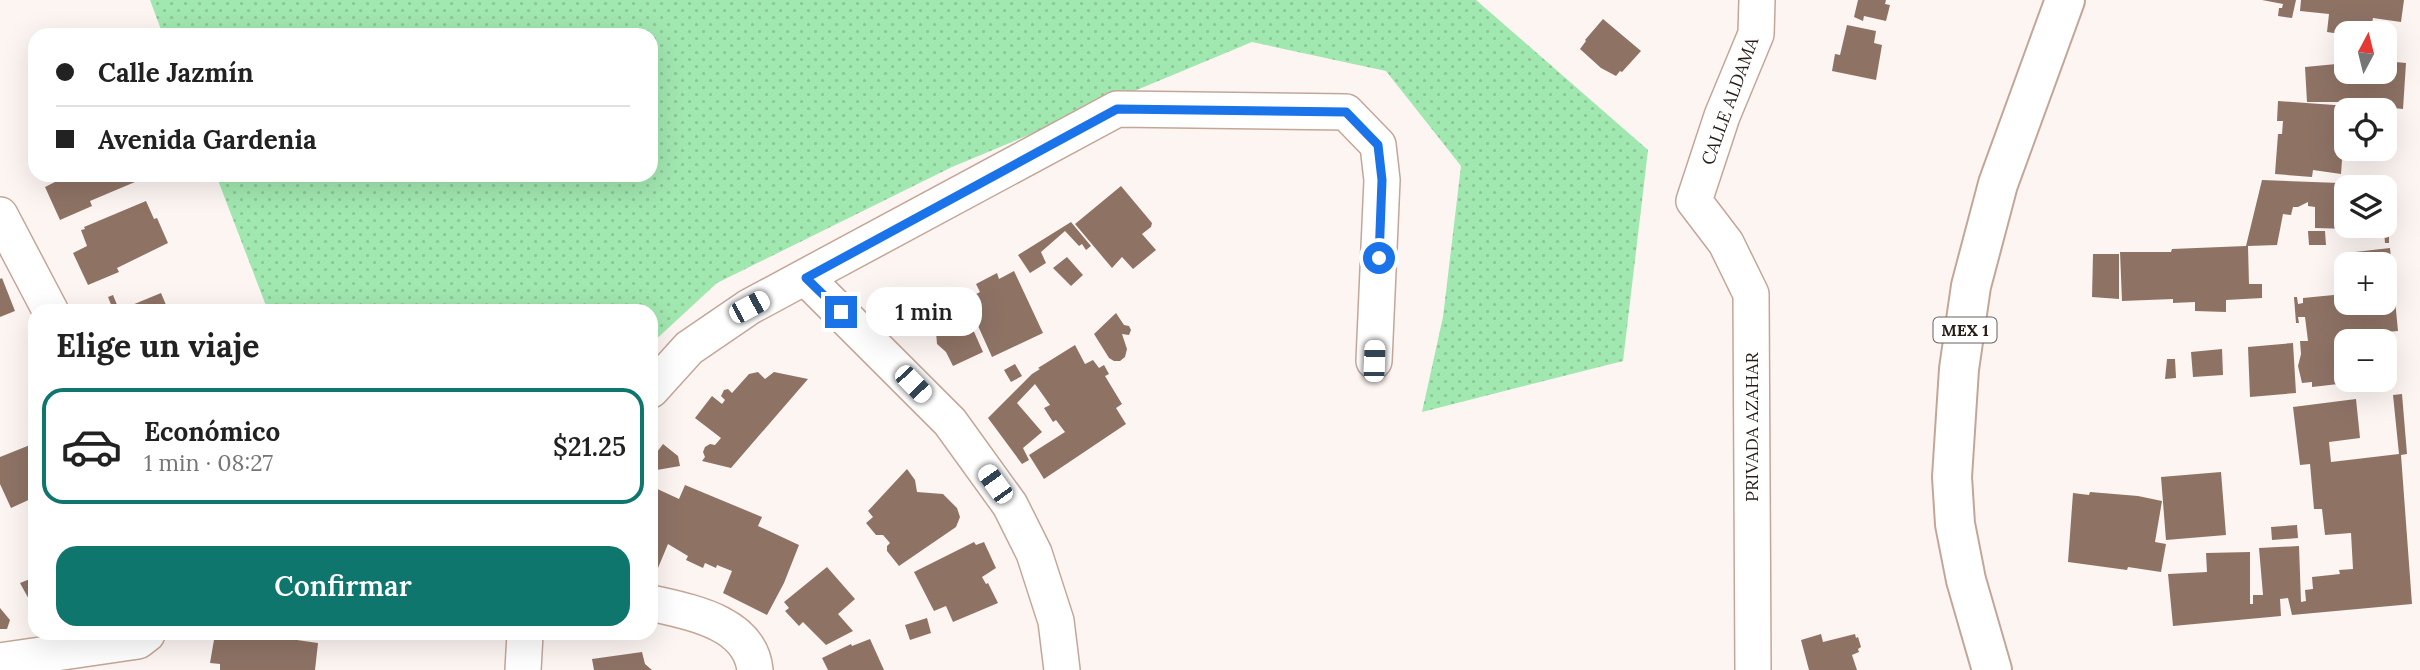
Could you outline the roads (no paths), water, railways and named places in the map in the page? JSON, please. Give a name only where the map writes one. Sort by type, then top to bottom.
[{"type":"main road","name":"MEX 1","points":[[1992,670],[1966,580],[1955,524],[1952,477],[1959,369],[1971,286],[1998,184],[2065,0]]},
{"type":"street","name":"CALLE ALDAMA","points":[[1695,201],[1722,116],[1756,34],[1758,0]]},
{"type":"street","points":[[658,382],[689,348],[749,307],[1117,109],[1346,112],[1378,145],[1382,180],[1374,361]]},
{"type":"street","name":"PRIVADA AZAHAR","points":[[1695,201],[1726,243],[1751,294],[1753,670]]},
{"type":"street","points":[[0,215],[47,304]]},
{"type":"street","points":[[806,278],[950,422],[1010,505],[1034,553],[1056,621],[1062,670]]},
{"type":"street","points":[[658,605],[718,622],[739,635],[754,657],[755,670]]},
{"type":"street","points":[[0,661],[139,640]]},
{"type":"street","points":[[523,670],[526,640]]}]
